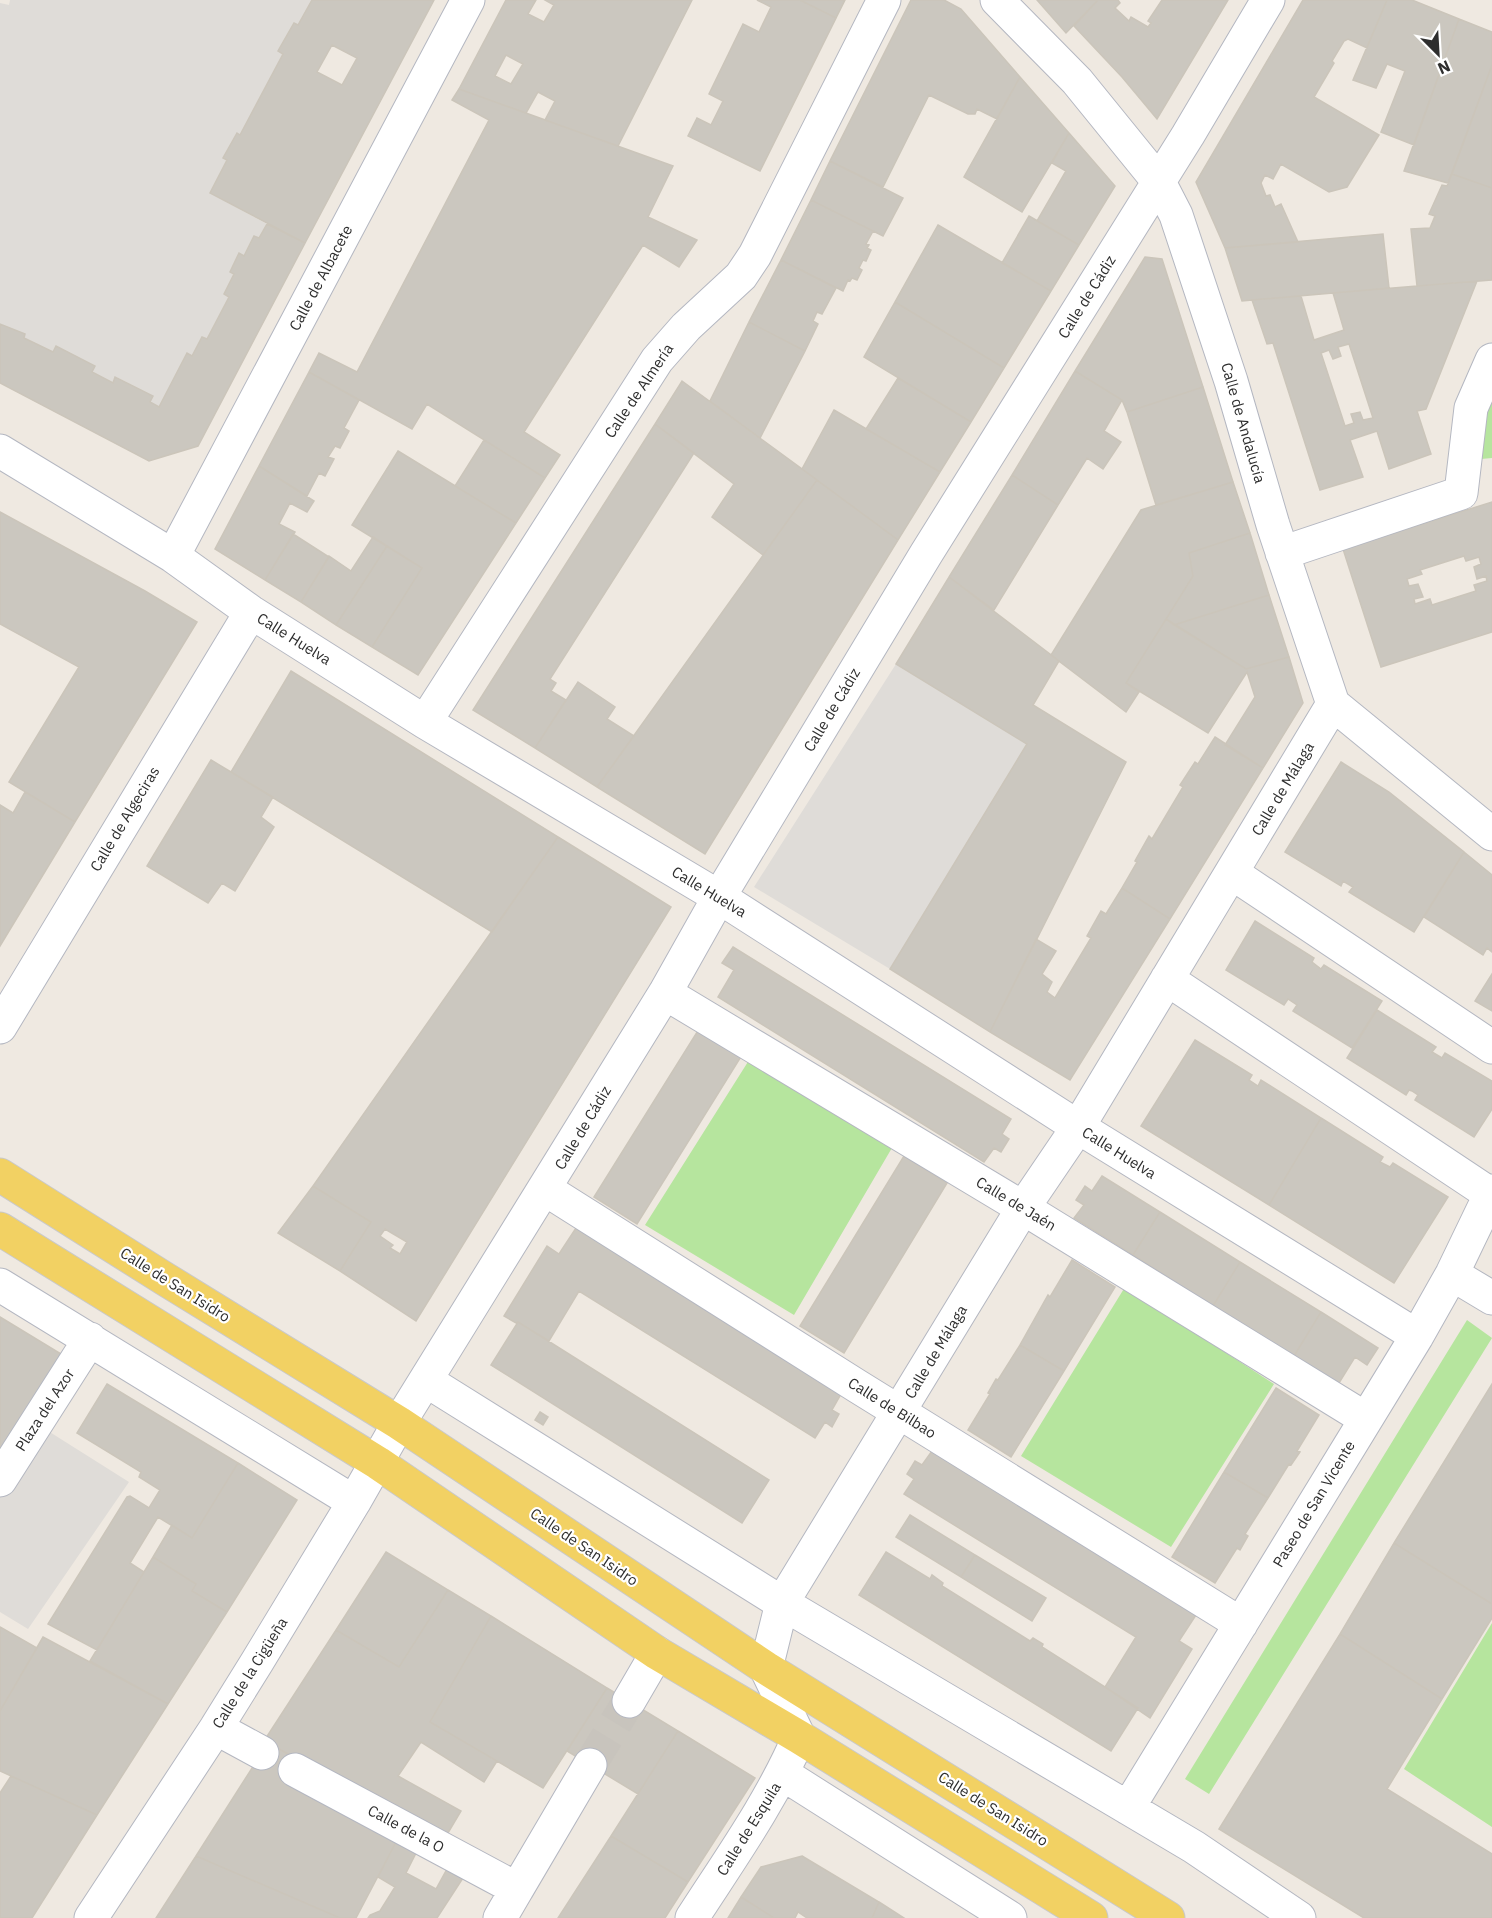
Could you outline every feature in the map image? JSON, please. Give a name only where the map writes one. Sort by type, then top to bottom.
[{"type":"main road","name":"Calle de San Isidro","points":[[0,1175],[399,1423],[766,1668],[1168,1918]]},
{"type":"main road","points":[[0,1229],[378,1463],[657,1653],[799,1737],[1092,1918]]},
{"type":"street","name":"Calle de Albacete","points":[[173,556],[468,0]]},
{"type":"street","name":"Calle de Almería","points":[[425,722],[657,360],[686,327],[741,276],[755,255],[884,0]]},
{"type":"street","name":"Calle de Andalucía","points":[[997,0],[1077,81],[1159,182],[1176,215],[1231,381],[1282,553],[1333,704]]},
{"type":"street","name":"Calle de Cádiz","points":[[399,1423],[665,993],[719,897],[926,555],[1159,182],[1269,0]]},
{"type":"street","points":[[1282,553],[1461,493],[1471,408],[1492,360]]},
{"type":"street","name":"Calle Huelva","points":[[0,451],[173,556],[251,612],[425,722],[719,897],[1078,1127],[1416,1336]]},
{"type":"street","name":"Calle de Algeciras","points":[[0,1027],[251,612]]},
{"type":"street","points":[[1333,704],[1492,834]]},
{"type":"street","name":"Calle de Málaga","points":[[766,1668],[782,1603],[1023,1208],[1078,1127],[1333,704]]},
{"type":"street","points":[[1232,873],[1492,1047]]},
{"type":"street","name":"Paseo de San Vicente","points":[[1128,1808],[1416,1336],[1452,1274],[1491,1193],[1167,979]]},
{"type":"street","name":"Calle de Jaén","points":[[665,993],[1023,1208],[1366,1419]]},
{"type":"street","name":"Calle de Bilbao","points":[[545,1189],[900,1413],[1241,1624]]},
{"type":"street","points":[[1452,1274],[1492,1298]]},
{"type":"street","points":[[0,1285],[354,1502]]},
{"type":"street","name":"Plaza del Azor","points":[[0,1480],[90,1339]]},
{"type":"street","points":[[427,1381],[782,1603],[1194,1847],[1299,1918]]},
{"type":"street","name":"Calle de la Cigüeña","points":[[92,1918],[216,1728],[378,1463],[399,1423]]},
{"type":"street","points":[[629,1701],[657,1653]]},
{"type":"street","points":[[766,1668],[799,1737]]},
{"type":"street","points":[[216,1728],[262,1753]]},
{"type":"street","name":"Calle de Esquila","points":[[692,1918],[783,1774],[799,1737]]},
{"type":"street","points":[[500,1918],[590,1765]]},
{"type":"street","name":"Calle de la O","points":[[295,1770],[517,1889]]},
{"type":"street","points":[[783,1774],[1006,1917]]},
{"type":"green space","points":[[1492,395],[1492,458],[1481,459],[1484,411]]},
{"type":"green space","points":[[751,1057],[896,1141],[794,1315],[645,1225]]},
{"type":"green space","points":[[1125,1287],[1274,1384],[1171,1547],[1021,1456]]},
{"type":"green space","points":[[1467,1320],[1492,1338],[1209,1794],[1185,1779]]},
{"type":"green space","points":[[1492,1623],[1492,1827],[1404,1769]]},
{"type":"shaded area","points":[[10,0],[312,0],[298,25],[294,23],[278,51],[283,54],[240,135],[223,158],[227,160],[210,193],[267,224],[259,238],[254,236],[244,256],[239,254],[230,272],[234,274],[224,294],[229,297],[207,339],[202,337],[192,356],[187,354],[159,407],[150,402],[153,396],[116,377],[113,383],[24,338],[25,334],[0,324],[0,3],[9,5]]},
{"type":"shaded area","points":[[896,664],[1027,744],[890,969],[754,887]]},
{"type":"shaded area","points":[[37,1424],[129,1482],[28,1629],[0,1612],[0,1469]]},
{"type":"building","points":[[312,0],[434,0],[305,243],[210,193],[227,160],[223,158],[237,133],[240,135],[283,54],[278,51],[294,23],[298,25]],"holes":[[[332,45],[357,58],[342,85],[317,72]]]},
{"type":"building","points":[[506,0],[536,0],[528,14],[544,22],[554,5],[545,0],[692,0],[618,146],[545,120],[555,101],[538,92],[526,113],[459,89]],"holes":[[[506,55],[523,64],[511,84],[495,76]]]},
{"type":"building","points":[[757,0],[800,0],[836,18],[760,171],[688,136],[697,118],[711,125],[723,101],[709,94],[743,24],[759,32],[771,7]]},
{"type":"building","points":[[800,0],[845,0],[836,18]]},
{"type":"building","points":[[911,0],[944,0],[961,9],[1020,77],[997,119],[977,109],[975,114],[968,114],[929,95],[883,187],[830,161]]},
{"type":"building","points":[[1037,0],[1098,0],[1066,33]]},
{"type":"building","points":[[1098,0],[1118,0],[1120,3],[1115,8],[1129,21],[1131,17],[1148,27],[1151,23],[1148,21],[1162,0],[1228,0],[1157,119],[1122,77],[1074,26]]},
{"type":"building","points":[[1303,0],[1387,0],[1367,48],[1348,39],[1344,41],[1314,97],[1379,135],[1347,187],[1329,192],[1281,164],[1273,179],[1265,175],[1261,183],[1266,196],[1270,195],[1275,207],[1281,204],[1298,242],[1225,248],[1196,182]]},
{"type":"building","points":[[1387,0],[1412,0],[1459,19],[1414,145],[1381,132],[1405,71],[1387,64],[1376,88],[1353,80]]},
{"type":"building","points":[[1459,19],[1492,32],[1492,65],[1448,183],[1404,171]]},
{"type":"building","points":[[1492,65],[1492,188],[1452,174]]},
{"type":"building","points":[[1020,77],[1069,133],[1022,212],[964,177]]},
{"type":"building","points":[[459,89],[673,166],[648,217],[697,240],[679,267],[643,245],[524,432],[560,455],[545,478],[427,404],[412,429],[309,372],[319,353],[357,372],[489,120],[452,100]]},
{"type":"building","points":[[1069,133],[1115,186],[1079,245],[1037,221],[1066,171],[1052,163]]},
{"type":"building","points":[[830,161],[903,198],[883,236],[811,200]]},
{"type":"building","points":[[1452,174],[1492,188],[1492,280],[1417,286],[1411,229],[1430,228],[1435,216],[1429,214],[1442,185],[1447,186]]},
{"type":"building","points":[[811,200],[873,231],[866,244],[871,250],[866,261],[863,260],[859,268],[862,270],[857,280],[852,278],[848,280],[843,291],[781,260]]},
{"type":"building","points":[[1029,216],[1079,245],[1051,291],[1002,263]]},
{"type":"building","points":[[267,224],[305,243],[198,446],[149,461],[0,383],[0,324],[25,334],[24,338],[53,352],[56,346],[95,366],[92,372],[113,383],[115,377],[153,396],[150,402],[159,407],[187,353],[192,356],[202,337],[207,339],[229,297],[224,294],[234,274],[230,272],[239,253],[244,256],[254,236],[259,238]]},
{"type":"building","points":[[938,225],[1051,291],[1004,368],[895,302]]},
{"type":"building","points":[[1383,234],[1389,288],[1333,293],[1242,301],[1225,248]]},
{"type":"building","points":[[1145,257],[1162,259],[1203,387],[1127,412],[1122,400],[1075,371]]},
{"type":"building","points":[[781,260],[836,288],[822,314],[817,312],[813,321],[818,324],[805,351],[749,322]]},
{"type":"building","points":[[1477,281],[1426,409],[1417,411],[1431,454],[1389,469],[1377,431],[1350,440],[1363,477],[1320,490],[1273,343],[1267,344],[1252,300],[1301,296],[1314,340],[1344,330],[1333,293]],"holes":[[[1349,344],[1373,418],[1363,420],[1360,412],[1351,414],[1354,423],[1345,426],[1321,353],[1329,350],[1333,359],[1341,356],[1338,347]]]},
{"type":"building","points":[[895,302],[1004,368],[971,422],[864,357]]},
{"type":"building","points":[[749,322],[805,351],[760,438],[710,401]]},
{"type":"building","points":[[1075,371],[1122,400],[1104,431],[1121,442],[1103,469],[1087,458],[1058,505],[1012,475]]},
{"type":"building","points":[[309,372],[359,400],[344,428],[349,431],[340,448],[335,446],[328,457],[334,459],[325,476],[319,473],[307,496],[259,466]]},
{"type":"building","points":[[898,378],[971,422],[940,472],[866,429]]},
{"type":"building","points":[[682,381],[817,480],[763,555],[712,517],[734,484],[655,424]]},
{"type":"building","points":[[1203,387],[1233,482],[1156,505],[1127,412]]},
{"type":"building","points":[[834,410],[940,472],[898,540],[802,469]]},
{"type":"building","points":[[655,424],[694,453],[550,679],[556,683],[551,691],[566,700],[535,748],[473,710]]},
{"type":"building","points":[[484,440],[545,478],[516,523],[455,486]]},
{"type":"building","points":[[398,451],[516,523],[418,675],[372,647],[422,568],[352,525]]},
{"type":"building","points":[[259,466],[314,501],[307,512],[290,503],[279,524],[295,532],[265,580],[215,549]]},
{"type":"building","points":[[1012,475],[1058,505],[994,610],[949,577]]},
{"type":"building","points":[[817,480],[898,540],[705,854],[597,787]]},
{"type":"building","points":[[1233,482],[1250,533],[1189,553],[1193,576],[1126,683],[1139,692],[1126,712],[1051,655],[1141,510]]},
{"type":"building","points":[[1492,502],[1492,632],[1381,667],[1343,549]],"holes":[[[1464,556],[1466,561],[1479,557],[1481,564],[1474,567],[1477,579],[1486,576],[1487,581],[1474,585],[1476,591],[1432,605],[1430,599],[1415,604],[1414,599],[1423,597],[1418,584],[1409,586],[1407,579],[1422,574],[1420,570]]]},
{"type":"building","points":[[0,512],[197,622],[75,822],[9,782],[79,667],[0,624]]},
{"type":"building","points":[[1250,533],[1269,595],[1174,625],[1166,619],[1193,576],[1189,553]]},
{"type":"building","points":[[293,534],[329,557],[301,602],[265,580]]},
{"type":"building","points":[[373,537],[387,546],[336,625],[301,602],[329,556],[351,571]]},
{"type":"building","points":[[387,546],[422,568],[372,647],[336,625]]},
{"type":"building","points":[[949,577],[1059,661],[1033,705],[1126,762],[990,1032],[890,969],[1027,744],[896,664]]},
{"type":"building","points":[[1269,595],[1289,657],[1246,669],[1174,625]]},
{"type":"building","points":[[1166,619],[1246,669],[1289,657],[1303,703],[1263,768],[1225,745],[1255,697],[1247,672],[1208,733],[1126,683]]},
{"type":"building","points":[[291,671],[558,837],[492,932],[231,772]]},
{"type":"building","points":[[578,682],[615,707],[607,719],[634,736],[597,787],[535,748]]},
{"type":"building","points":[[1215,737],[1263,768],[1170,919],[1122,888],[1149,836],[1152,839],[1183,787],[1180,785],[1195,762],[1198,764]]},
{"type":"building","points":[[211,760],[273,797],[261,817],[274,827],[235,891],[222,883],[208,903],[147,866]]},
{"type":"building","points":[[1341,762],[1389,792],[1464,852],[1414,932],[1349,892],[1353,887],[1343,881],[1341,886],[1285,852]]},
{"type":"building","points":[[25,792],[75,822],[0,946],[0,805],[13,813]]},
{"type":"building","points":[[558,837],[671,907],[416,1321],[340,1271],[371,1222],[313,1186]],"holes":[[[385,1229],[407,1242],[400,1254],[390,1248],[393,1245],[380,1236]]]},
{"type":"building","points":[[1464,852],[1492,875],[1492,952],[1487,948],[1483,955],[1424,917]]},
{"type":"building","points":[[1122,888],[1170,919],[1070,1080],[990,1032],[1036,939],[1056,951],[1042,974],[1052,982],[1047,992],[1055,998],[1091,938],[1087,936],[1101,911],[1106,914]]},
{"type":"building","points":[[1255,921],[1314,958],[1312,962],[1321,969],[1324,965],[1382,1001],[1352,1048],[1293,1011],[1297,1005],[1288,999],[1284,1005],[1226,970]]},
{"type":"building","points":[[733,947],[1011,1119],[1002,1134],[1009,1139],[1001,1152],[994,1148],[984,1162],[718,997],[734,970],[722,963]]},
{"type":"building","points":[[1492,974],[1492,1011],[1475,1001]]},
{"type":"building","points":[[1377,1010],[1436,1047],[1432,1052],[1442,1058],[1445,1053],[1492,1081],[1492,1109],[1474,1137],[1415,1100],[1418,1095],[1412,1091],[1409,1090],[1406,1095],[1347,1058]]},
{"type":"building","points":[[699,1029],[742,1055],[637,1224],[594,1197]]},
{"type":"building","points":[[1195,1040],[1252,1075],[1249,1080],[1258,1086],[1261,1080],[1321,1118],[1269,1205],[1141,1126]]},
{"type":"building","points":[[1321,1118],[1383,1157],[1380,1162],[1390,1167],[1393,1163],[1448,1197],[1394,1283],[1269,1205]]},
{"type":"building","points":[[904,1156],[947,1183],[844,1353],[800,1326]]},
{"type":"building","points":[[1102,1176],[1160,1212],[1133,1255],[1074,1218],[1084,1205],[1076,1200],[1085,1186],[1092,1191]]},
{"type":"building","points":[[313,1186],[371,1222],[340,1271],[278,1233]]},
{"type":"building","points":[[1160,1212],[1240,1262],[1213,1306],[1133,1255]]},
{"type":"building","points":[[576,1228],[841,1394],[832,1410],[839,1414],[832,1427],[825,1422],[815,1438],[579,1291],[549,1341],[504,1316],[547,1246],[559,1254]]},
{"type":"building","points":[[1072,1260],[1115,1287],[1064,1371],[1020,1345],[1048,1295],[1050,1297]]},
{"type":"building","points":[[1240,1262],[1321,1312],[1294,1356],[1213,1306]]},
{"type":"building","points":[[1321,1312],[1378,1348],[1367,1365],[1355,1357],[1339,1383],[1294,1356]]},
{"type":"building","points":[[0,1317],[66,1357],[0,1458]]},
{"type":"building","points":[[518,1322],[769,1480],[742,1523],[491,1365]]},
{"type":"building","points":[[1020,1345],[1064,1371],[1011,1457],[968,1430],[990,1394],[988,1393],[996,1379],[998,1380]]},
{"type":"building","points":[[107,1384],[238,1463],[192,1538],[158,1517],[130,1563],[144,1572],[97,1650],[48,1624],[127,1497],[130,1496],[149,1508],[160,1490],[139,1477],[141,1472],[77,1433]]},
{"type":"building","points":[[1492,1384],[1492,1604],[1394,1543]]},
{"type":"building","points":[[1276,1388],[1319,1415],[1297,1451],[1300,1452],[1291,1465],[1289,1464],[1268,1498],[1224,1472]]},
{"type":"building","points":[[540,1412],[548,1417],[543,1425],[535,1420]]},
{"type":"building","points":[[932,1451],[1196,1615],[1179,1641],[1192,1649],[1150,1718],[1105,1687],[1136,1637],[904,1494],[914,1479],[907,1474],[915,1461],[922,1465]]},
{"type":"building","points":[[238,1463],[297,1500],[227,1612],[192,1591],[196,1584],[153,1557],[172,1525],[192,1538]]},
{"type":"building","points":[[1224,1472],[1268,1498],[1245,1534],[1248,1536],[1240,1550],[1237,1548],[1215,1583],[1172,1557]]},
{"type":"building","points":[[910,1515],[975,1555],[961,1577],[896,1537]]},
{"type":"building","points":[[1394,1543],[1492,1604],[1492,1618],[1442,1699],[1340,1634]]},
{"type":"building","points":[[386,1552],[448,1590],[399,1667],[336,1630]]},
{"type":"building","points":[[886,1552],[930,1579],[932,1575],[943,1583],[942,1586],[1030,1641],[1033,1638],[1043,1644],[1042,1647],[1138,1708],[1111,1751],[859,1595]]},
{"type":"building","points":[[975,1555],[1046,1598],[1032,1621],[961,1577]]},
{"type":"building","points":[[153,1557],[196,1584],[192,1591],[227,1612],[168,1704],[90,1661]]},
{"type":"building","points":[[448,1590],[491,1616],[430,1722],[497,1761],[484,1782],[421,1742],[398,1776],[461,1811],[445,1838],[264,1741],[336,1630],[399,1667]]},
{"type":"building","points":[[491,1616],[607,1688],[543,1788],[430,1722]]},
{"type":"building","points":[[0,1627],[37,1648],[0,1711]]},
{"type":"building","points":[[1340,1634],[1442,1699],[1387,1789],[1492,1854],[1492,1918],[1364,1918],[1219,1829]]},
{"type":"building","points":[[43,1637],[168,1704],[97,1815],[0,1771],[0,1711]]},
{"type":"building","points":[[607,1688],[678,1731],[638,1794],[567,1751]]},
{"type":"building","points":[[678,1731],[755,1778],[688,1882],[611,1836]]},
{"type":"building","points":[[268,1743],[301,1761],[396,1842],[356,1918],[340,1918],[196,1856]]},
{"type":"building","points":[[11,1776],[97,1815],[32,1918],[0,1918],[0,1793]]},
{"type":"building","points":[[611,1836],[688,1882],[665,1918],[558,1918]]},
{"type":"building","points":[[396,1842],[416,1853],[406,1873],[436,1889],[447,1869],[463,1878],[437,1918],[368,1918],[380,1911],[395,1887],[378,1877]]},
{"type":"building","points":[[196,1856],[266,1886],[340,1918],[156,1918]]},
{"type":"building","points":[[802,1856],[879,1902],[872,1918],[807,1918],[798,1912],[795,1918],[774,1918],[741,1897],[761,1867]]},
{"type":"building","points":[[741,1897],[774,1918],[728,1918]]},
{"type":"building","points":[[879,1902],[904,1918],[872,1918]]},
{"type":"tunnel","points":[[590,1765],[629,1701]]}]
